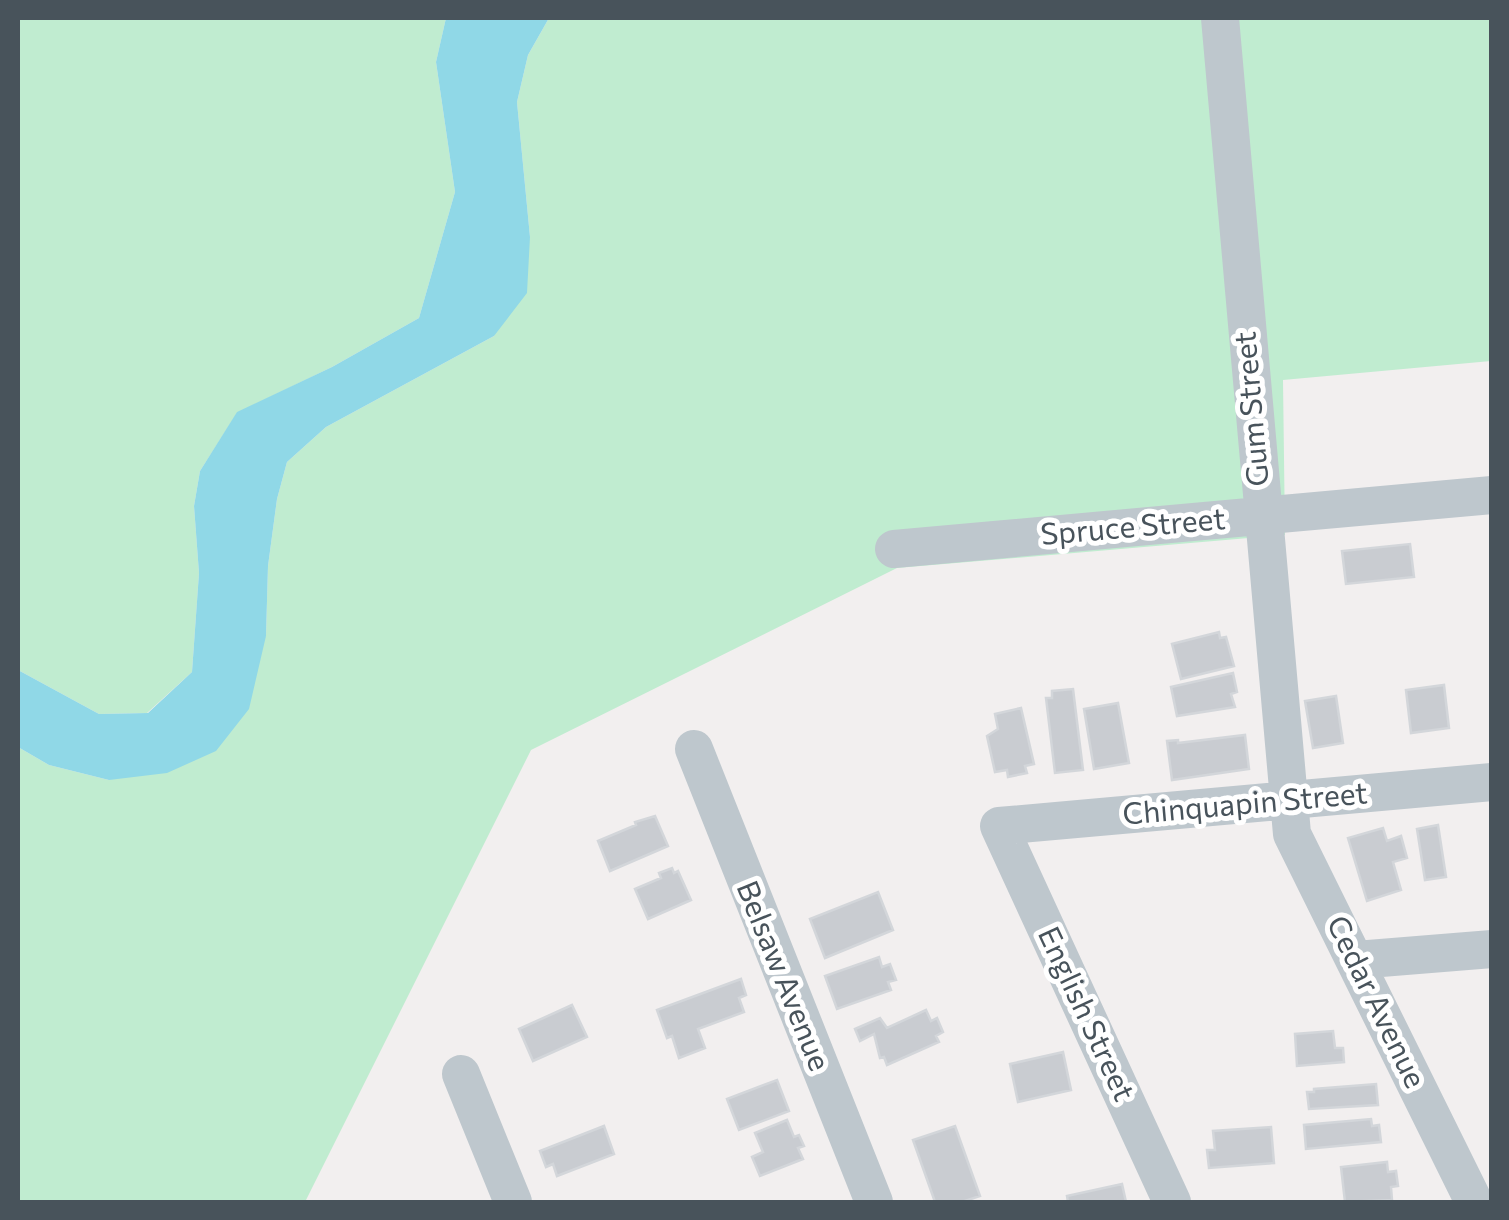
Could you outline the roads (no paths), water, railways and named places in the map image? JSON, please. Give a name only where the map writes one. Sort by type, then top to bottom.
[{"type":"street","name":"Gum Street","points":[[1220,18],[1288,800]]},
{"type":"street","name":"Spruce Street","points":[[894,549],[1492,495]]},
{"type":"street","name":"Belsaw Avenue","points":[[694,749],[874,1202]]},
{"type":"street","name":"Chinquapin Street","points":[[999,826],[1492,782]]},
{"type":"street","name":"Cedar Avenue","points":[[1288,800],[1292,834],[1474,1202]]},
{"type":"street","name":"English Street","points":[[999,826],[1172,1202]]},
{"type":"street","points":[[1356,960],[1492,950]]},
{"type":"street","points":[[461,1074],[513,1202]]},
{"type":"water","points":[[446,18],[549,18],[528,55],[517,102],[530,237],[527,293],[494,336],[326,427],[287,462],[277,499],[268,566],[266,636],[249,709],[216,751],[167,773],[109,780],[49,765],[18,747],[18,670],[99,714],[148,713],[192,672],[199,573],[194,506],[200,471],[237,412],[332,367],[419,318],[455,192],[436,62]]}]
